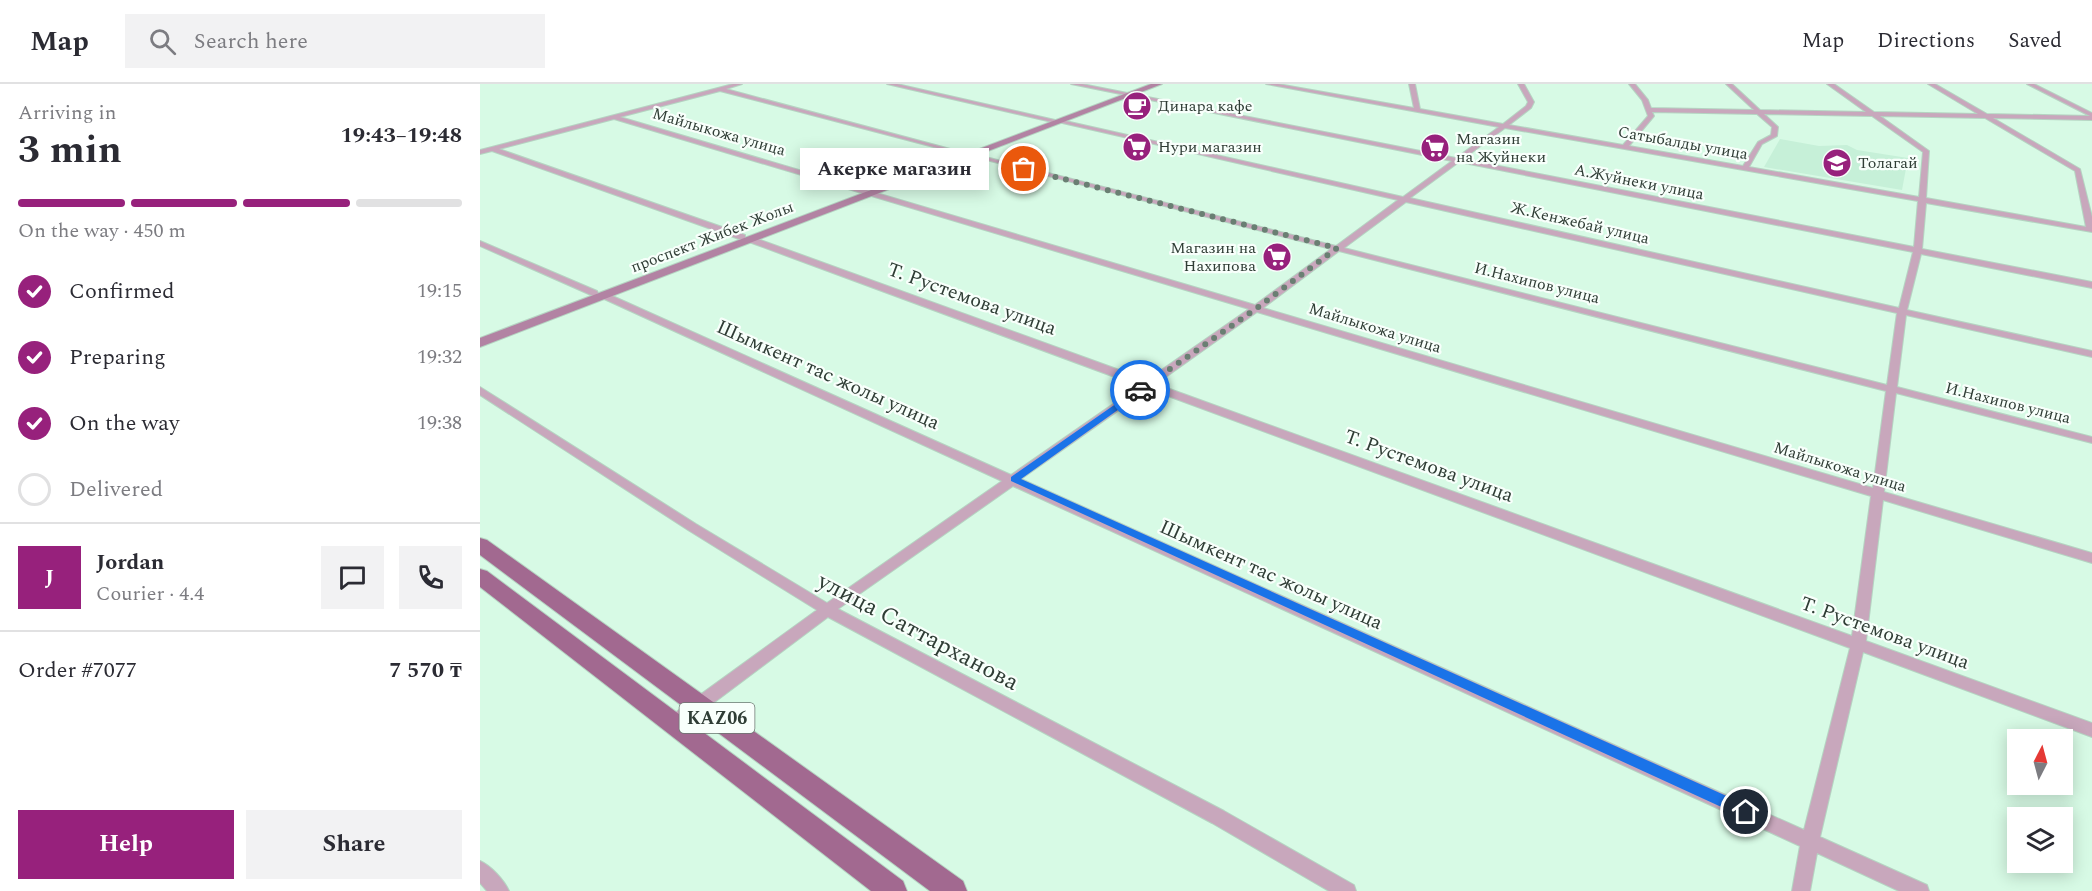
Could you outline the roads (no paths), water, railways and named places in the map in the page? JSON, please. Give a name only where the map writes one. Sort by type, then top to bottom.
[{"type":"main road","name":"KАZ06","points":[[480,545],[953,891]]},
{"type":"main road","name":"KАZ06","points":[[480,576],[893,891]]},
{"type":"main road","points":[[791,813],[817,791]]},
{"type":"street","points":[[480,152],[739,84]]},
{"type":"street","name":"Ж.Кенжебай улица","points":[[890,84],[2092,354]]},
{"type":"street","name":"А.Жуйнеки улица","points":[[1074,84],[2092,285]]},
{"type":"street","name":"проспект Жибек Жолы","points":[[1126,94],[1145,84]]},
{"type":"street","name":"проспект Жибек Жолы","points":[[480,343],[600,294],[1126,94],[1158,84]]},
{"type":"street","name":"Сатыбалды улица","points":[[1269,84],[1310,88],[1502,126],[2091,230]]},
{"type":"street","points":[[1412,84],[1417,110]]},
{"type":"street","points":[[674,723],[827,610],[1257,308],[1529,107],[1531,102],[1521,84]]},
{"type":"street","points":[[1625,147],[1651,116],[1645,100],[1632,84]]},
{"type":"street","points":[[1729,84],[1775,127],[1774,136],[1760,143],[1745,168]]},
{"type":"street","points":[[1801,891],[1810,841],[1858,644],[1902,312],[1918,250],[1926,151],[1830,84]]},
{"type":"street","points":[[1931,84],[2078,170],[2091,230]]},
{"type":"street","points":[[2030,84],[2092,116]]},
{"type":"street","name":"И.Нахипов улица","points":[[719,89],[2092,440]]},
{"type":"street","points":[[1649,110],[2092,116]]},
{"type":"street","name":"Майлыкожа улица","points":[[614,117],[2092,558]]},
{"type":"street","name":"Т. Рустемова улица","points":[[493,149],[1148,384],[2092,730]]},
{"type":"street","name":"Шымкент тас жолы улица","points":[[480,243],[600,294],[1014,479],[1920,891]]},
{"type":"street","name":"проспект Жибек Жолы","points":[[480,334],[600,294]]},
{"type":"street","name":"улица Саттарханова","points":[[480,390],[692,527],[827,610],[1218,816],[1347,891]]},
{"type":"street","points":[[480,870],[500,891]]},
{"type":"place","name":"Динара кафе","points":[[1137,106]]},
{"type":"place","name":"Нури магазин","points":[[1137,147]]},
{"type":"place","name":"Магазин на Жуйнеки","points":[[1435,148]]},
{"type":"place","name":"Толагай","points":[[1837,163]]},
{"type":"place","name":"Акерке магазин","points":[[1024,169]]},
{"type":"place","name":"Магазин на Нахипова","points":[[1277,257]]}]
